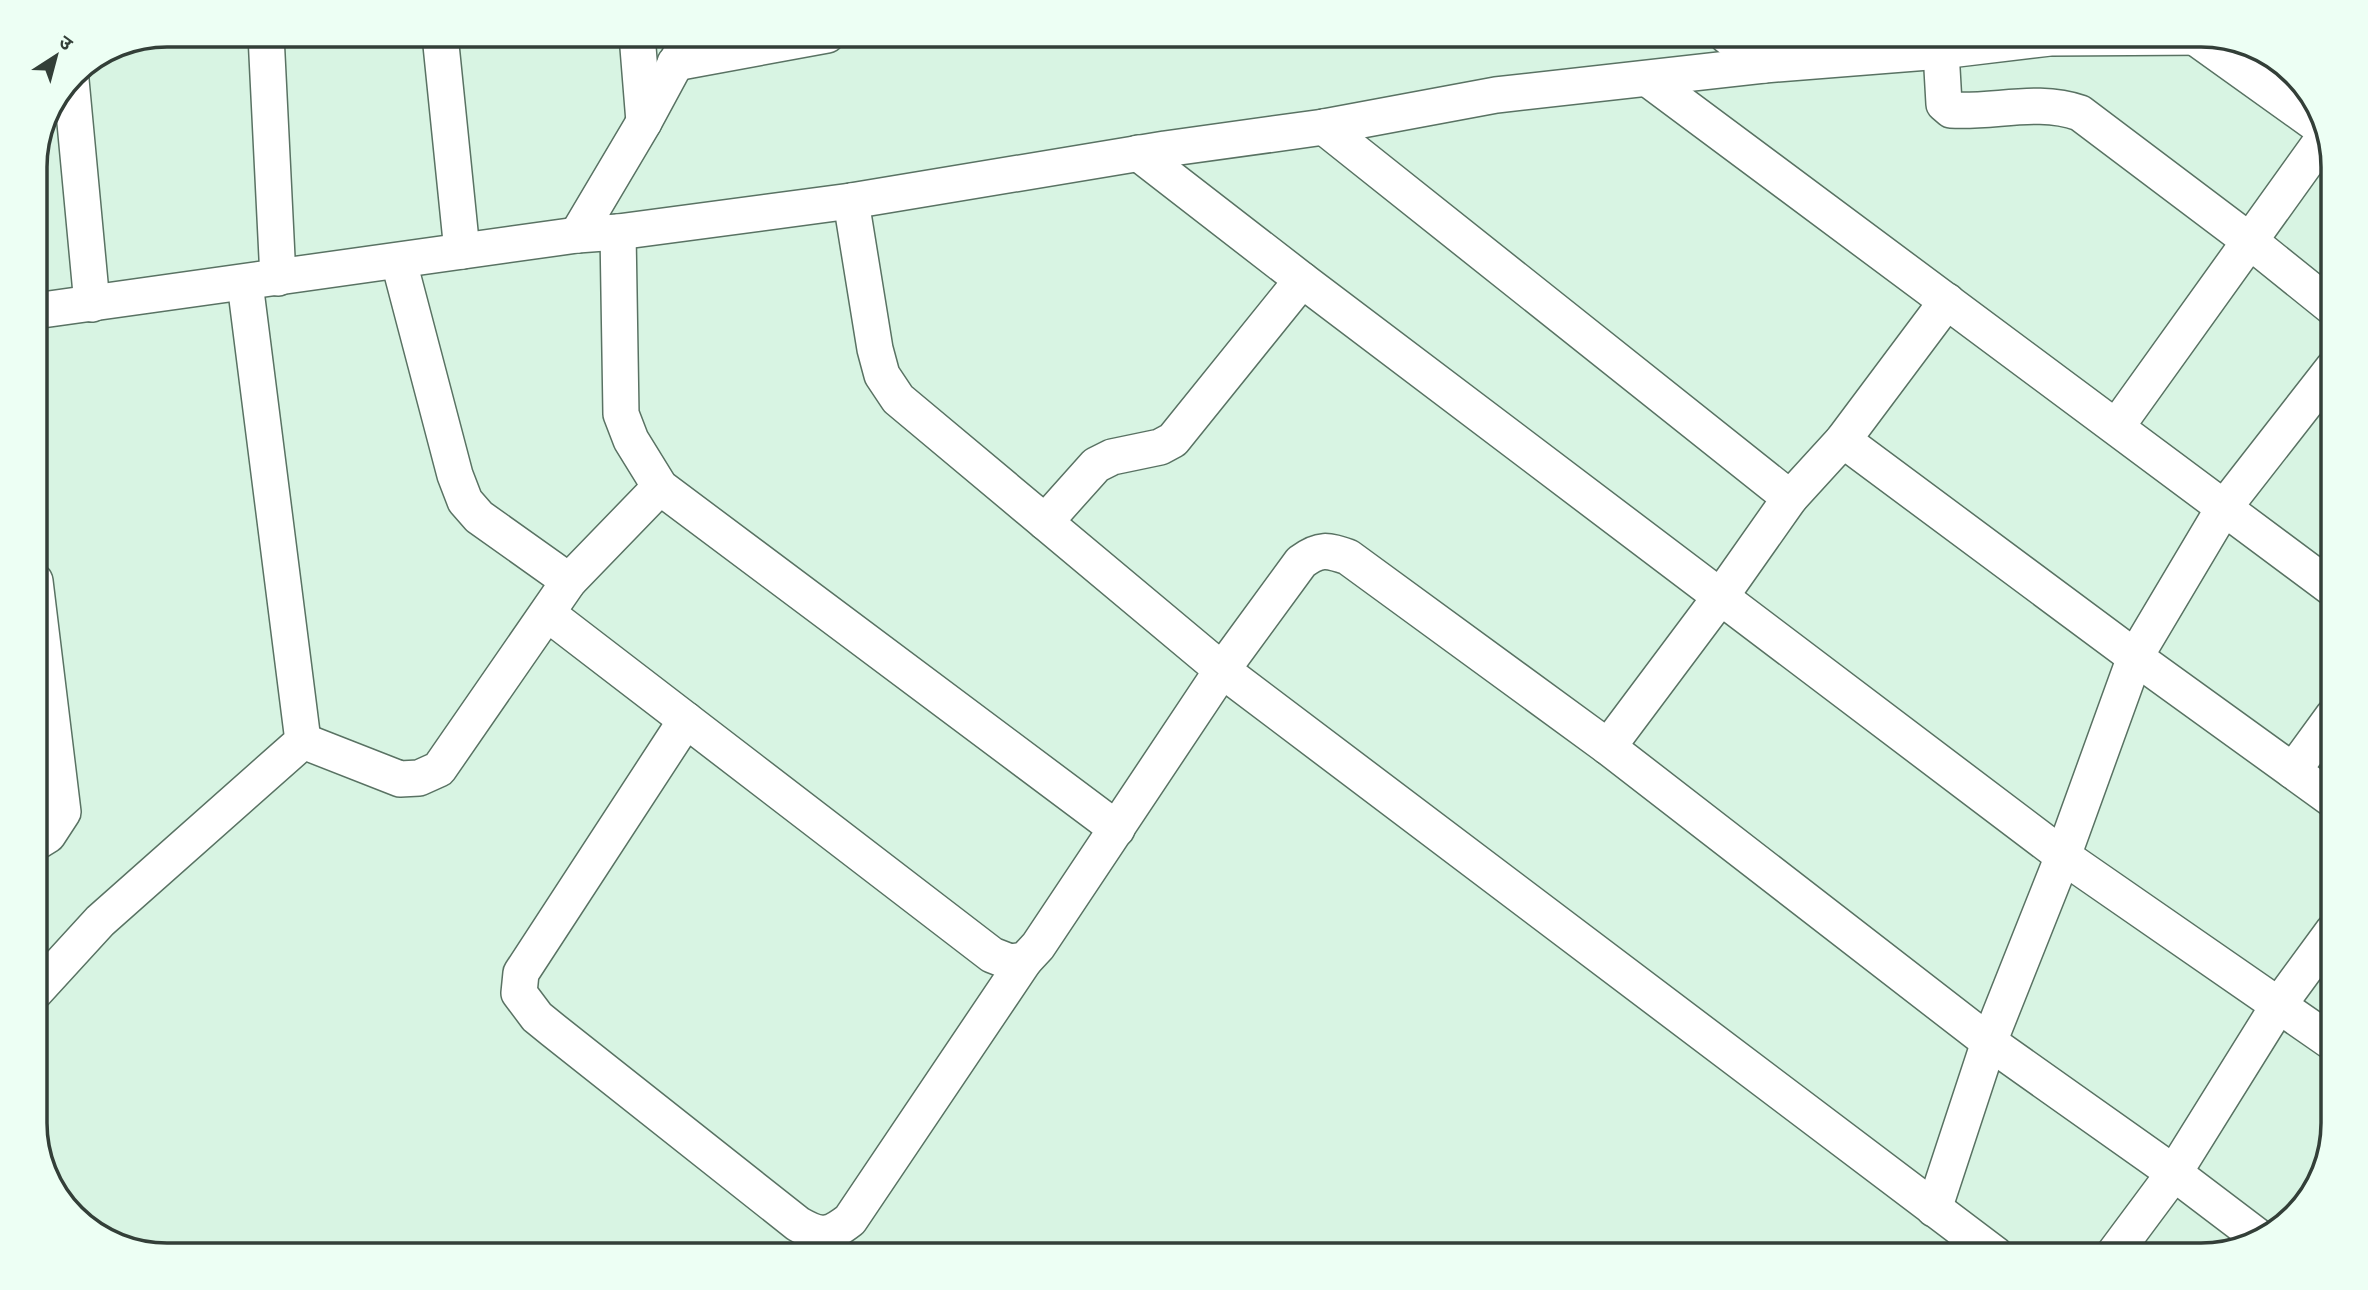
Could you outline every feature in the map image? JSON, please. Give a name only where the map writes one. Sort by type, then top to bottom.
[{"type":"street","points":[[266,47],[261,281],[303,741]]},
{"type":"street","points":[[441,47],[462,251]]},
{"type":"street","points":[[638,47],[644,122]]},
{"type":"street","points":[[577,235],[644,122],[683,49],[704,47]]},
{"type":"street","points":[[1741,47],[1764,65]]},
{"type":"street","points":[[48,310],[577,235],[851,201],[1138,153],[1324,127],[1496,95],[1764,65],[1971,47]]},
{"type":"street","points":[[2216,48],[2310,119]]},
{"type":"street","points":[[1941,51],[1944,104],[1951,110],[2046,105],[2080,113],[2320,298]]},
{"type":"street","points":[[1648,79],[2320,580]]},
{"type":"street","points":[[72,94],[92,304]]},
{"type":"street","points":[[1324,127],[1790,498]]},
{"type":"street","points":[[2117,426],[2318,146]]},
{"type":"street","points":[[1138,153],[2063,856],[2321,1035]]},
{"type":"street","points":[[851,201],[875,349],[882,375],[898,399],[1222,670],[1980,1243]]},
{"type":"street","points":[[618,232],[621,414],[631,440],[660,486],[1117,829]]},
{"type":"street","points":[[399,262],[455,475],[466,501],[480,517],[569,582]]},
{"type":"street","points":[[1045,522],[1096,465],[1112,457],[1160,447],[1173,440],[1302,280]]},
{"type":"street","points":[[1608,747],[1721,596],[1790,498],[1843,440],[1947,301]]},
{"type":"street","points":[[1934,1209],[1989,1042],[2063,856],[2135,657],[2223,509],[2320,384]]},
{"type":"street","points":[[1843,440],[2321,791]]},
{"type":"street","points":[[303,741],[400,779],[419,778],[439,769],[569,582],[660,486]]},
{"type":"street","points":[[686,720],[521,973],[519,993],[545,1023],[798,1224],[815,1234],[833,1234],[850,1220],[1025,960],[1038,946],[1222,670],[1301,562],[1314,552],[1329,551],[1348,557],[1608,747],[1989,1042],[2174,1173],[2251,1231]]},
{"type":"street","points":[[548,614],[992,955],[1010,962],[1025,960]]},
{"type":"street","points":[[48,688],[63,812],[48,835]]},
{"type":"street","points":[[2293,771],[2321,733]]},
{"type":"street","points":[[48,978],[100,920],[303,741]]},
{"type":"street","points":[[2122,1243],[2174,1173],[2278,1006],[2321,948]]}]
